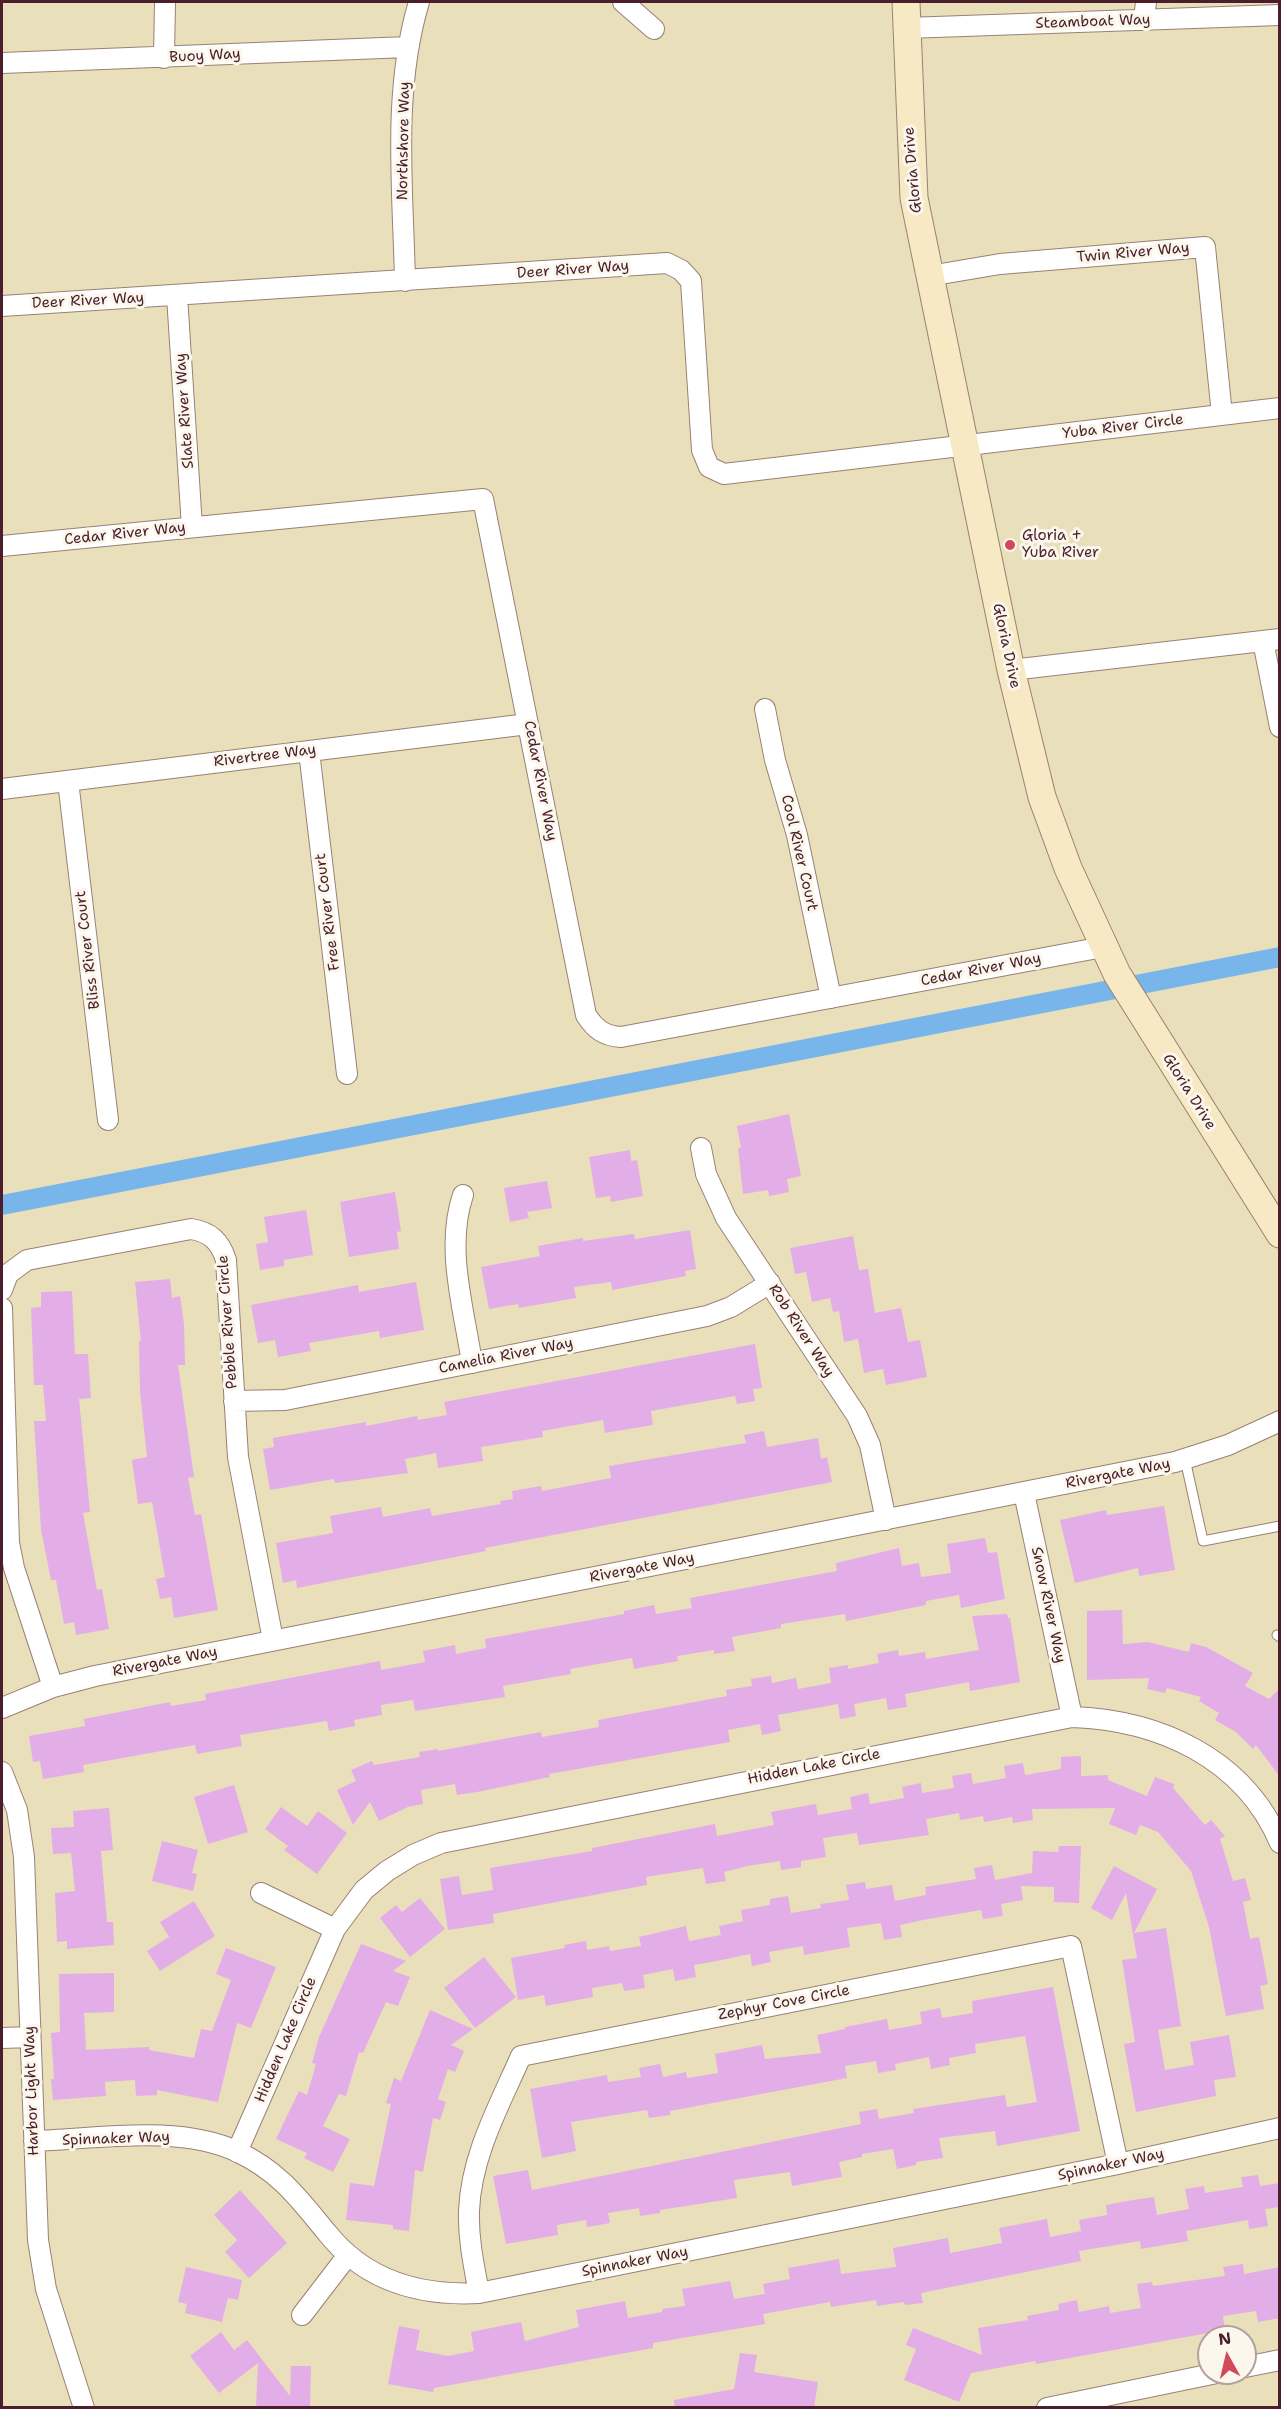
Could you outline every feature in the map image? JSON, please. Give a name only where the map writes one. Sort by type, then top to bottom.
[{"type":"street","points":[[164,58],[165,2]]},
{"type":"street","name":"Northshore Way","points":[[405,282],[401,123],[408,47],[419,2]]},
{"type":"street","points":[[623,2],[654,29]]},
{"type":"street","name":"Gloria Drive","points":[[906,2],[914,198],[1011,670],[1042,797],[1068,868],[1116,974],[1280,1234]]},
{"type":"street","name":"Steamboat Way","points":[[906,28],[1145,11],[1280,15]]},
{"type":"street","name":"Buoy Way","points":[[2,63],[408,47]]},
{"type":"street","name":"Twin River Way","points":[[929,276],[1000,264],[1205,247],[1222,415]]},
{"type":"street","name":"Deer River Way","points":[[2,306],[405,282],[667,263],[681,270],[691,281],[702,450],[709,467],[724,474],[966,446]]},
{"type":"street","name":"Slate River Way","points":[[177,296],[192,527]]},
{"type":"street","name":"Yuba River Circle","points":[[966,446],[1280,408]]},
{"type":"street","name":"Cedar River Way","points":[[2,546],[483,499],[586,1015],[593,1026],[603,1033],[621,1036],[1103,946]]},
{"type":"street","points":[[1011,670],[1271,640],[1280,727]]},
{"type":"street","name":"Cool River Court","points":[[765,709],[775,760],[797,835],[831,998]]},
{"type":"street","name":"Rivertree Way","points":[[2,789],[528,724]]},
{"type":"street","name":"Free River Court","points":[[309,751],[347,1074]]},
{"type":"street","name":"Bliss River Court","points":[[68,781],[108,1120]]},
{"type":"street","name":"Rob River Way","points":[[701,1148],[706,1174],[716,1199],[857,1416],[870,1445],[886,1520]]},
{"type":"street","points":[[463,1195],[456,1216],[454,1240],[472,1363]]},
{"type":"street","name":"Pebble River Circle","points":[[2,1290],[8,1274],[27,1260],[191,1229],[204,1231],[215,1238],[226,1260],[238,1457],[273,1640]]},
{"type":"street","name":"Camelia River Way","points":[[234,1401],[285,1400],[707,1316],[731,1307],[770,1283]]},
{"type":"street","points":[[2,1308],[4,1463],[8,1531],[14,1568],[53,1687]]},
{"type":"street","name":"Rivergate Way","points":[[2,1708],[53,1687],[95,1676],[1185,1460],[1228,1445],[1280,1421]]},
{"type":"street","name":"Snow River Way","points":[[1024,1492],[1072,1718]]},
{"type":"street","name":"Hidden Lake Circle","points":[[237,2152],[335,1929],[364,1890],[387,1871],[413,1855],[441,1843],[1072,1718],[1104,1718],[1134,1723],[1187,1743],[1212,1760],[1238,1782],[1258,1805],[1280,1843]]},
{"type":"street","name":"Harbor Light Way","points":[[2,1772],[17,1810],[22,1839],[38,2240],[45,2289],[84,2408]]},
{"type":"street","points":[[261,1893],[335,1929]]},
{"type":"street","name":"Zephyr Cove Circle","points":[[479,2293],[470,2241],[469,2210],[473,2179],[480,2149],[521,2056],[1071,1946],[1118,2164]]},
{"type":"street","points":[[2,2038],[30,2037]]},
{"type":"street","name":"Spinnaker Way","points":[[34,2141],[167,2136],[192,2138],[237,2152],[262,2165],[285,2182],[348,2255],[392,2282],[420,2291],[449,2295],[479,2293],[1118,2164],[1280,2128]]},
{"type":"street","points":[[302,2315],[348,2255]]},
{"type":"street","points":[[1257,2365],[1280,2360]]},
{"type":"street","points":[[1047,2408],[1197,2377]]},
{"type":"lane","points":[[1185,1460],[1203,1541],[1280,1527]]},
{"type":"building","points":[[789,1114],[801,1176],[787,1179],[789,1192],[769,1196],[768,1190],[743,1194],[738,1148],[741,1148],[737,1126]]},
{"type":"building","points":[[630,1150],[631,1161],[637,1160],[643,1196],[611,1202],[610,1196],[596,1198],[589,1157]]},
{"type":"building","points":[[547,1181],[552,1208],[527,1212],[529,1218],[510,1222],[504,1188]]},
{"type":"building","points":[[395,1192],[401,1231],[397,1232],[399,1249],[349,1257],[340,1202]]},
{"type":"building","points":[[306,1210],[313,1255],[284,1260],[284,1266],[260,1270],[256,1244],[268,1242],[264,1217]]},
{"type":"building","points":[[690,1230],[696,1269],[685,1271],[686,1276],[612,1290],[611,1282],[574,1287],[576,1298],[519,1308],[518,1304],[489,1309],[481,1267],[540,1256],[538,1246],[583,1238],[583,1241],[634,1234],[635,1239]]},
{"type":"building","points":[[853,1236],[859,1270],[868,1269],[875,1313],[901,1308],[908,1342],[920,1340],[927,1377],[886,1385],[883,1369],[864,1373],[858,1339],[844,1342],[839,1311],[833,1312],[830,1298],[812,1302],[806,1272],[795,1274],[790,1248]]},
{"type":"building","points":[[170,1279],[172,1298],[180,1296],[184,1324],[185,1365],[178,1365],[194,1477],[188,1478],[195,1515],[201,1514],[218,1610],[174,1618],[171,1597],[160,1599],[156,1579],[165,1577],[152,1502],[138,1504],[132,1460],[147,1457],[140,1392],[139,1341],[141,1341],[135,1282]]},
{"type":"building","points":[[416,1282],[424,1330],[380,1338],[379,1331],[309,1343],[311,1351],[278,1357],[275,1340],[258,1343],[251,1305],[358,1285],[359,1292]]},
{"type":"building","points":[[72,1291],[75,1354],[88,1354],[91,1398],[79,1399],[90,1512],[83,1513],[97,1590],[102,1589],[109,1629],[76,1635],[74,1622],[64,1624],[56,1580],[51,1580],[41,1530],[34,1421],[46,1421],[43,1385],[34,1385],[31,1308],[41,1307],[41,1292]]},
{"type":"building","points":[[755,1344],[762,1388],[753,1389],[755,1401],[737,1404],[735,1396],[651,1411],[653,1425],[605,1433],[603,1420],[542,1431],[543,1437],[481,1447],[483,1461],[438,1468],[436,1453],[405,1459],[408,1473],[335,1483],[334,1479],[270,1490],[263,1449],[274,1447],[273,1438],[366,1422],[366,1426],[417,1416],[418,1420],[447,1415],[444,1402]]},
{"type":"building","points":[[764,1431],[767,1447],[818,1438],[821,1459],[827,1457],[832,1482],[485,1548],[486,1551],[297,1588],[296,1580],[283,1583],[276,1543],[333,1533],[330,1516],[381,1507],[383,1517],[430,1508],[432,1516],[501,1504],[500,1501],[513,1499],[512,1491],[541,1486],[542,1491],[611,1478],[609,1466],[746,1443],[744,1435]]},
{"type":"building","points":[[1164,1506],[1175,1570],[1139,1576],[1138,1568],[1075,1583],[1060,1520],[1106,1510],[1107,1515]]},
{"type":"building","points":[[985,1538],[988,1553],[997,1552],[1005,1599],[961,1608],[959,1595],[926,1601],[926,1605],[846,1621],[845,1614],[781,1624],[781,1628],[732,1637],[735,1651],[714,1654],[714,1650],[677,1656],[678,1661],[634,1669],[632,1658],[570,1669],[571,1674],[503,1686],[505,1697],[415,1711],[413,1700],[381,1705],[382,1715],[354,1720],[355,1726],[329,1731],[327,1721],[240,1735],[242,1746],[197,1754],[195,1745],[83,1765],[84,1772],[43,1779],[40,1761],[33,1762],[29,1736],[85,1726],[84,1719],[170,1702],[171,1706],[206,1700],[205,1694],[380,1661],[381,1670],[425,1662],[423,1651],[455,1645],[456,1654],[486,1648],[485,1639],[624,1614],[624,1611],[654,1605],[656,1614],[692,1608],[690,1598],[837,1571],[836,1563],[899,1548],[902,1566],[919,1563],[921,1577],[951,1573],[947,1544]]},
{"type":"building","points":[[1122,1610],[1123,1644],[1148,1642],[1189,1652],[1191,1643],[1206,1647],[1253,1673],[1245,1686],[1269,1699],[1280,1688],[1280,1777],[1256,1745],[1253,1749],[1236,1732],[1215,1720],[1219,1713],[1199,1701],[1201,1697],[1167,1688],[1165,1693],[1147,1689],[1149,1678],[1087,1680],[1087,1611]]},
{"type":"building","points":[[1007,1614],[1010,1618],[1020,1682],[970,1691],[969,1682],[905,1694],[907,1707],[888,1710],[886,1698],[854,1704],[856,1716],[840,1719],[838,1704],[778,1715],[781,1731],[762,1735],[760,1724],[728,1730],[730,1742],[549,1774],[550,1777],[477,1792],[457,1795],[455,1784],[421,1790],[423,1804],[408,1807],[379,1821],[370,1802],[353,1825],[337,1790],[356,1781],[351,1770],[372,1761],[374,1765],[420,1757],[419,1752],[438,1749],[438,1751],[541,1732],[542,1737],[599,1727],[598,1720],[727,1696],[726,1690],[752,1686],[751,1679],[771,1676],[772,1683],[796,1678],[798,1689],[831,1683],[829,1668],[848,1665],[848,1669],[879,1663],[877,1654],[898,1650],[899,1656],[925,1652],[926,1659],[979,1650],[972,1616]]},
{"type":"building","points":[[1081,1756],[1081,1776],[1108,1775],[1108,1780],[1147,1796],[1155,1777],[1174,1784],[1173,1788],[1205,1825],[1211,1820],[1225,1836],[1220,1839],[1233,1881],[1245,1878],[1251,1900],[1243,1902],[1250,1939],[1259,1937],[1268,1984],[1260,1986],[1264,2009],[1226,2016],[1209,1927],[1191,1871],[1158,1832],[1140,1825],[1136,1835],[1109,1824],[1115,1808],[1032,1809],[1033,1820],[1013,1823],[1012,1817],[984,1822],[983,1816],[960,1820],[959,1813],[926,1819],[929,1835],[859,1845],[857,1833],[823,1838],[826,1857],[801,1861],[801,1867],[781,1870],[780,1861],[748,1866],[724,1872],[726,1881],[706,1884],[703,1868],[646,1877],[647,1885],[493,1914],[494,1923],[448,1930],[440,1879],[459,1876],[462,1895],[493,1890],[490,1868],[592,1851],[592,1848],[715,1824],[717,1836],[774,1825],[771,1812],[816,1804],[818,1815],[852,1809],[850,1797],[868,1793],[870,1804],[904,1798],[902,1787],[921,1783],[922,1793],[954,1788],[952,1776],[971,1773],[973,1784],[1006,1778],[1004,1766],[1023,1763],[1025,1775],[1061,1769],[1061,1757]]},
{"type":"building","points":[[234,1785],[248,1832],[208,1844],[194,1797]]},
{"type":"building","points":[[281,1807],[307,1826],[318,1811],[347,1833],[317,1874],[284,1850],[288,1846],[265,1829]]},
{"type":"building","points":[[109,1808],[113,1850],[101,1851],[107,1922],[113,1922],[114,1945],[67,1949],[67,1941],[57,1942],[55,1893],[75,1891],[71,1853],[53,1854],[51,1828],[74,1827],[73,1811]]},
{"type":"building","points":[[162,1841],[198,1850],[192,1873],[197,1874],[193,1891],[152,1881]]},
{"type":"building","points":[[1059,1846],[1081,1846],[1079,1903],[1054,1902],[1054,1887],[1021,1886],[1023,1900],[1001,1904],[1003,1916],[983,1919],[981,1910],[923,1920],[900,1925],[902,1937],[884,1940],[881,1923],[847,1928],[850,1947],[804,1955],[803,1946],[769,1952],[771,1962],[752,1966],[750,1954],[694,1965],[696,1977],[675,1981],[673,1969],[643,1975],[645,1988],[624,1991],[622,1983],[592,1988],[593,1997],[546,2006],[544,1995],[518,2000],[511,1958],[565,1948],[564,1945],[586,1941],[587,1950],[609,1946],[610,1951],[641,1946],[639,1937],[686,1926],[689,1941],[721,1935],[719,1926],[743,1921],[741,1910],[770,1905],[770,1899],[788,1896],[791,1913],[821,1908],[820,1904],[849,1900],[846,1885],[865,1882],[866,1889],[892,1885],[895,1901],[926,1895],[925,1887],[976,1879],[974,1868],[992,1865],[995,1880],[1032,1873],[1033,1851],[1058,1852]]},
{"type":"building","points":[[1114,1866],[1157,1889],[1134,1933],[1166,1928],[1181,2026],[1158,2030],[1165,2070],[1194,2065],[1190,2042],[1229,2035],[1236,2077],[1214,2080],[1216,2096],[1136,2112],[1124,2044],[1135,2042],[1122,1960],[1137,1958],[1126,1893],[1112,1920],[1091,1908]]},
{"type":"building","points":[[420,1898],[445,1929],[410,1957],[380,1918],[396,1905],[402,1912]]},
{"type":"building","points":[[194,1901],[215,1936],[160,1971],[147,1951],[169,1937],[160,1922]]},
{"type":"building","points":[[361,1944],[406,1961],[393,1971],[410,1977],[398,2006],[386,2002],[363,2053],[359,2052],[346,2096],[339,2094],[323,2126],[350,2139],[333,2172],[304,2158],[307,2153],[276,2139],[299,2091],[307,2095],[316,2064],[312,2063],[319,2037]]},
{"type":"building","points":[[226,1948],[276,1967],[251,2028],[237,2023],[218,2102],[157,2090],[157,2095],[136,2096],[135,2080],[105,2082],[106,2096],[53,2100],[51,2033],[60,2032],[59,1974],[114,1973],[114,2012],[84,2013],[86,2050],[149,2047],[149,2050],[194,2058],[201,2029],[212,2031],[231,1980],[216,1974]]},
{"type":"building","points":[[484,1957],[516,1997],[475,2028],[444,1988]]},
{"type":"building","points":[[1053,1987],[1080,2131],[997,2146],[995,2131],[939,2138],[943,2158],[916,2162],[916,2165],[897,2169],[893,2149],[862,2154],[862,2157],[839,2162],[842,2177],[792,2186],[790,2172],[734,2180],[737,2198],[660,2210],[660,2213],[640,2216],[639,2208],[608,2213],[610,2223],[587,2227],[586,2220],[557,2225],[558,2235],[506,2244],[493,2176],[528,2170],[532,2190],[861,2124],[859,2112],[877,2109],[879,2119],[914,2113],[913,2109],[1005,2095],[1007,2107],[1037,2102],[1025,2036],[975,2044],[976,2053],[949,2058],[950,2065],[931,2069],[929,2057],[895,2064],[896,2070],[878,2073],[876,2061],[845,2066],[847,2078],[670,2111],[670,2115],[649,2118],[647,2110],[571,2122],[576,2151],[542,2158],[530,2089],[607,2075],[608,2082],[641,2077],[639,2068],[660,2064],[663,2077],[686,2072],[687,2078],[718,2073],[715,2054],[762,2045],[765,2059],[821,2053],[817,2035],[845,2029],[845,2027],[887,2019],[889,2030],[922,2024],[920,2012],[940,2008],[942,2018],[973,2013],[972,2001]]},
{"type":"building","points":[[430,2010],[473,2029],[451,2045],[464,2051],[455,2072],[448,2069],[438,2099],[446,2102],[440,2120],[433,2118],[423,2172],[415,2170],[409,2231],[393,2229],[393,2225],[346,2220],[350,2183],[374,2186],[391,2104],[386,2103],[394,2078],[401,2081]]},
{"type":"building","points":[[1258,2175],[1260,2186],[1280,2183],[1280,2207],[1265,2209],[1268,2226],[1249,2229],[1248,2220],[1186,2231],[1188,2241],[1141,2249],[1140,2241],[1079,2251],[1081,2261],[921,2293],[923,2303],[905,2305],[904,2302],[877,2306],[876,2300],[831,2307],[830,2302],[763,2314],[765,2324],[653,2343],[653,2348],[434,2388],[433,2392],[388,2384],[399,2326],[420,2330],[416,2350],[448,2356],[474,2351],[471,2332],[521,2322],[525,2341],[579,2327],[576,2310],[625,2301],[628,2318],[662,2312],[662,2309],[685,2306],[682,2289],[730,2281],[734,2299],[765,2294],[763,2284],[790,2279],[788,2268],[839,2259],[841,2274],[896,2267],[893,2248],[948,2238],[950,2253],[1002,2243],[999,2228],[1047,2219],[1050,2237],[1081,2231],[1079,2220],[1107,2215],[1106,2205],[1154,2197],[1157,2215],[1189,2209],[1185,2189],[1204,2186],[1205,2193],[1243,2187],[1241,2177]]},
{"type":"building","points":[[240,2190],[287,2243],[249,2278],[225,2252],[237,2240],[214,2215]]},
{"type":"building","points":[[1243,2264],[1244,2274],[1280,2267],[1280,2318],[1258,2322],[1256,2311],[1223,2316],[1224,2325],[1197,2325],[1197,2335],[1036,2364],[1035,2361],[971,2373],[959,2402],[904,2380],[916,2349],[906,2345],[913,2328],[982,2355],[978,2328],[1028,2320],[1027,2316],[1059,2310],[1058,2304],[1077,2300],[1079,2312],[1109,2306],[1110,2313],[1141,2308],[1137,2284],[1152,2282],[1153,2286],[1225,2276],[1223,2267]]},
{"type":"building","points":[[186,2267],[242,2280],[238,2300],[228,2298],[222,2322],[185,2313],[187,2304],[178,2302]]},
{"type":"building","points":[[221,2332],[234,2350],[247,2340],[290,2396],[291,2366],[311,2366],[310,2408],[256,2408],[258,2363],[219,2393],[190,2356]]},
{"type":"building","points":[[740,2353],[757,2355],[754,2372],[818,2382],[814,2408],[675,2408],[674,2400],[734,2389]]},
{"type":"waterway","points":[[2,1205],[1280,957]]},
{"type":"place","name":"Gloria + Yuba River","points":[[1010,545]]}]
